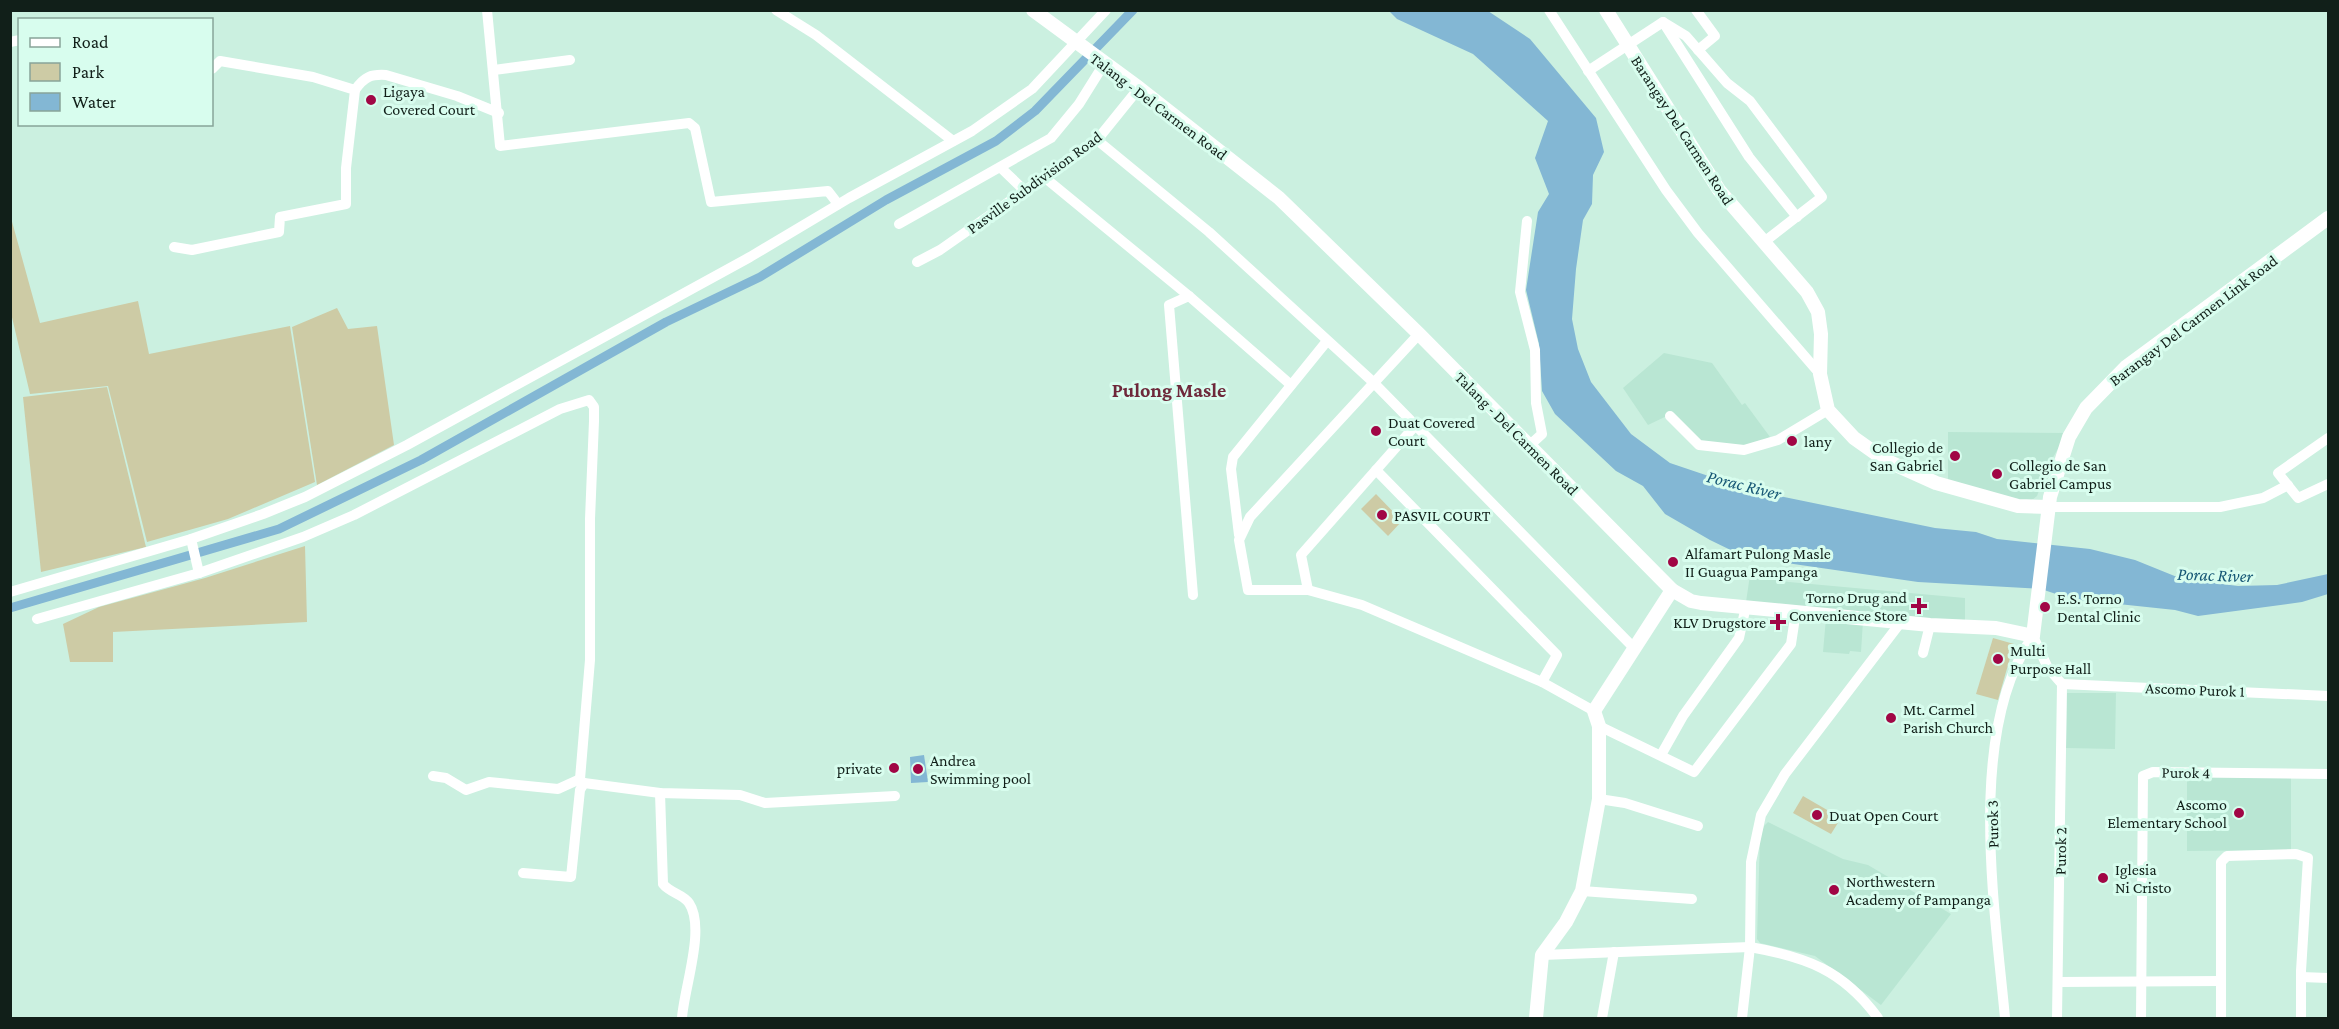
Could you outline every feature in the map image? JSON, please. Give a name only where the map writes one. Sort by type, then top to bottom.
[{"type":"street","points":[[488,10],[499,113],[500,146],[689,123],[695,128],[711,202],[828,191],[838,204]]},
{"type":"street","points":[[776,10],[816,35],[953,141]]},
{"type":"street","name":"Talang - Del Carmen Road","points":[[1033,10],[1139,88],[1279,198],[1419,334],[1672,590],[1691,601],[1930,625],[1996,628],[2033,636]]},
{"type":"street","points":[[10,592],[192,543],[339,480],[731,268],[1014,104],[1079,45],[1106,10]]},
{"type":"street","points":[[1549,10],[1666,190],[1698,233],[1820,374]]},
{"type":"street","name":"Barangay Del Carmen Road","points":[[1606,10],[1719,190],[1807,292],[1818,312],[1821,333],[1820,374],[1828,410]]},
{"type":"street","points":[[1696,10],[1715,36],[1698,50]]},
{"type":"street","points":[[1588,71],[1663,22]]},
{"type":"street","points":[[1663,22],[1686,36],[1727,83],[1750,101],[1822,196],[1764,242]]},
{"type":"street","points":[[1663,22],[1749,157],[1797,217]]},
{"type":"street","points":[[494,70],[570,60]]},
{"type":"street","points":[[213,68],[220,61],[313,78],[355,90]]},
{"type":"street","points":[[899,224],[1051,138],[1079,104],[1100,61]]},
{"type":"street","points":[[174,248],[192,250],[279,232],[280,217],[345,205],[346,168],[355,90],[365,78],[374,74],[386,75],[457,96],[499,113]]},
{"type":"street","name":"Pasville Subdivision Road","points":[[916,262],[940,250],[1097,140],[1139,88]]},
{"type":"street","points":[[1097,140],[1209,232],[1372,381],[1414,427],[1634,648]]},
{"type":"street","points":[[1001,168],[1025,191]]},
{"type":"street","points":[[1044,177],[1189,296],[1291,385]]},
{"type":"street","name":"Barangay Del Carmen Link Road","points":[[2033,636],[2049,507],[2069,437],[2086,408],[2126,367],[2328,218]]},
{"type":"street","points":[[1527,221],[1520,292],[1535,350],[1536,403],[1542,434],[1530,445]]},
{"type":"street","points":[[1189,296],[1169,305],[1193,595]]},
{"type":"street","points":[[1239,540],[1250,517],[1372,381],[1419,334]]},
{"type":"street","points":[[1327,341],[1233,457],[1230,469],[1248,590],[1308,590],[1362,605],[1542,682],[1594,711],[1599,726],[1599,799],[1582,891],[1566,922],[1542,955],[1536,1018]]},
{"type":"street","points":[[37,619],[303,537],[354,515],[560,409],[589,400],[594,407],[590,519],[590,660],[582,781],[571,878],[523,873]]},
{"type":"street","points":[[1670,416],[1699,445],[1744,450],[1778,440],[1828,410],[1854,438],[1885,460],[1936,483],[2019,507],[2220,507],[2263,498],[2288,486]]},
{"type":"street","points":[[1308,590],[1301,555],[1414,427]]},
{"type":"street","points":[[2328,438],[2278,473],[2298,498],[2328,484]]},
{"type":"street","points":[[1376,470],[1557,655],[1542,682]]},
{"type":"street","points":[[192,543],[198,569]]},
{"type":"street","points":[[1594,711],[1672,590]]},
{"type":"street","points":[[1661,755],[1683,716],[1739,638],[1746,606]]},
{"type":"street","points":[[1599,726],[1694,772],[1791,644],[1796,611]]},
{"type":"street","points":[[1742,1018],[1750,946],[1751,862],[1761,815],[1785,774],[1901,622]]},
{"type":"street","points":[[1923,653],[1930,625]]},
{"type":"street","points":[[2033,636],[2048,668],[2062,684]]},
{"type":"street","name":"Purok 3","points":[[2005,1018],[1994,890],[1991,812],[1993,759],[2006,690],[2013,669],[2033,636]]},
{"type":"street","name":"Ascomo Purok 1","points":[[2062,684],[2328,696]]},
{"type":"street","name":"Purok 2","points":[[2057,1018],[2062,684]]},
{"type":"street","name":"Purok 4","points":[[2141,1018],[2143,776],[2153,772],[2328,774]]},
{"type":"street","points":[[433,777],[446,778],[466,790],[489,782],[558,789],[582,781],[660,793],[740,795],[765,803],[896,796]]},
{"type":"street","points":[[660,793],[663,884],[691,905],[697,931],[684,991],[682,1018]]},
{"type":"street","points":[[1599,799],[1625,803],[1698,826]]},
{"type":"street","points":[[2221,1018],[2221,862],[2228,856],[2296,854],[2308,858],[2301,1018]]},
{"type":"street","points":[[1582,891],[1692,899]]},
{"type":"street","points":[[1542,955],[1750,946],[1805,959],[1830,971],[1852,988],[1878,1018]]},
{"type":"street","points":[[1602,1018],[1614,952]]},
{"type":"street","points":[[2301,977],[2328,978]]},
{"type":"street","points":[[2058,982],[2221,981]]},
{"type":"shaded area","points":[[1664,353],[1712,363],[1742,405],[1745,403],[1770,437],[1743,450],[1697,442],[1671,414],[1648,425],[1623,388]]},
{"type":"shaded area","name":"Collegio de San Gabriel Campus","points":[[1948,432],[2067,433],[2048,466],[2037,496],[2028,503],[1948,482]]},
{"type":"shaded area","points":[[1750,575],[1789,582],[1965,598],[1965,621],[1897,617],[1746,602]]},
{"type":"shaded area","points":[[1826,618],[1863,621],[1861,652],[1850,651],[1849,654],[1823,652]]},
{"type":"shaded area","points":[[2067,693],[2116,693],[2115,749],[2066,748]]},
{"type":"shaded area","name":"Ascomo Elementary School","points":[[2187,776],[2291,776],[2291,850],[2187,851]]},
{"type":"shaded area","name":"Northwestern Academy of Pampanga","points":[[1768,822],[1843,859],[1868,865],[1951,914],[1881,1005],[1815,956],[1760,943],[1757,939],[1760,837]]},
{"type":"green space","points":[[11,218],[40,323],[138,301],[149,354],[290,326],[315,482],[228,519],[147,542],[108,386],[30,394],[11,313]]},
{"type":"green space","points":[[337,308],[348,329],[377,326],[394,445],[317,485],[292,327]]},
{"type":"green space","points":[[107,387],[146,547],[41,572],[23,397]]},
{"type":"green space","name":"PASVIL COURT","points":[[1376,494],[1402,521],[1388,536],[1361,509]]},
{"type":"green space","points":[[305,546],[307,622],[113,632],[113,662],[70,662],[63,624],[99,607],[205,578]]},
{"type":"green space","name":"Multi Purpose Hall","points":[[1993,638],[2014,644],[1998,700],[1976,694]]},
{"type":"green space","name":"Duat Open Court","points":[[1803,796],[1841,818],[1831,834],[1793,813]]},
{"type":"water","points":[[1389,11],[1488,11],[1530,39],[1596,118],[1604,152],[1593,175],[1592,204],[1583,220],[1576,269],[1572,319],[1578,349],[1591,382],[1631,434],[1670,463],[1750,490],[1935,528],[1976,532],[1997,539],[2090,549],[2135,560],[2182,579],[2238,586],[2277,585],[2328,574],[2328,594],[2302,602],[2198,616],[2175,610],[2071,599],[2041,589],[1918,582],[1745,557],[1665,514],[1643,486],[1616,471],[1555,414],[1542,391],[1539,344],[1526,290],[1538,212],[1549,194],[1535,158],[1548,121],[1473,54],[1397,19]]},
{"type":"water","name":"Andrea Swimming pool","points":[[924,755],[928,782],[911,783],[910,757]]},
{"type":"waterway","points":[[10,608],[279,529],[421,460],[666,322],[760,277],[886,200],[996,141],[1035,111],[1133,10]]},
{"type":"place","name":"Ligaya Covered Court","points":[[371,100]]},
{"type":"place","name":"Duat Covered Court","points":[[1376,431]]},
{"type":"place","name":"lany","points":[[1792,441]]},
{"type":"place","name":"Collegio de San Gabriel","points":[[1955,456]]},
{"type":"place","name":"Collegio de San Gabriel Campus","points":[[1997,474]]},
{"type":"place","name":"PASVIL COURT","points":[[1382,515]]},
{"type":"place","name":"Alfamart Pulong Masle II Guagua Pampanga","points":[[1673,562]]},
{"type":"place","name":"Torno Drug and Convenience Store","points":[[1919,606]]},
{"type":"place","name":"E.S. Torno Dental Clinic","points":[[2045,607]]},
{"type":"place","name":"KLV Drugstore","points":[[1778,622]]},
{"type":"place","name":"Multi Purpose Hall","points":[[1998,659]]},
{"type":"place","name":"Mt. Carmel Parish Church","points":[[1891,718]]},
{"type":"place","name":"private","points":[[894,768]]},
{"type":"place","name":"Andrea Swimming pool","points":[[918,769]]},
{"type":"place","name":"Ascomo Elementary School","points":[[2239,813]]},
{"type":"place","name":"Duat Open Court","points":[[1817,815]]},
{"type":"place","name":"Iglesia Ni Cristo","points":[[2103,878]]},
{"type":"place","name":"Northwestern Academy of Pampanga","points":[[1834,890]]},
{"type":"district","name":"Pulong Masle","points":[[1169,390]]},
{"type":"water label","name":"Porac River","points":[[1744,485]]},
{"type":"water label","name":"Porac River","points":[[2215,575]]}]
